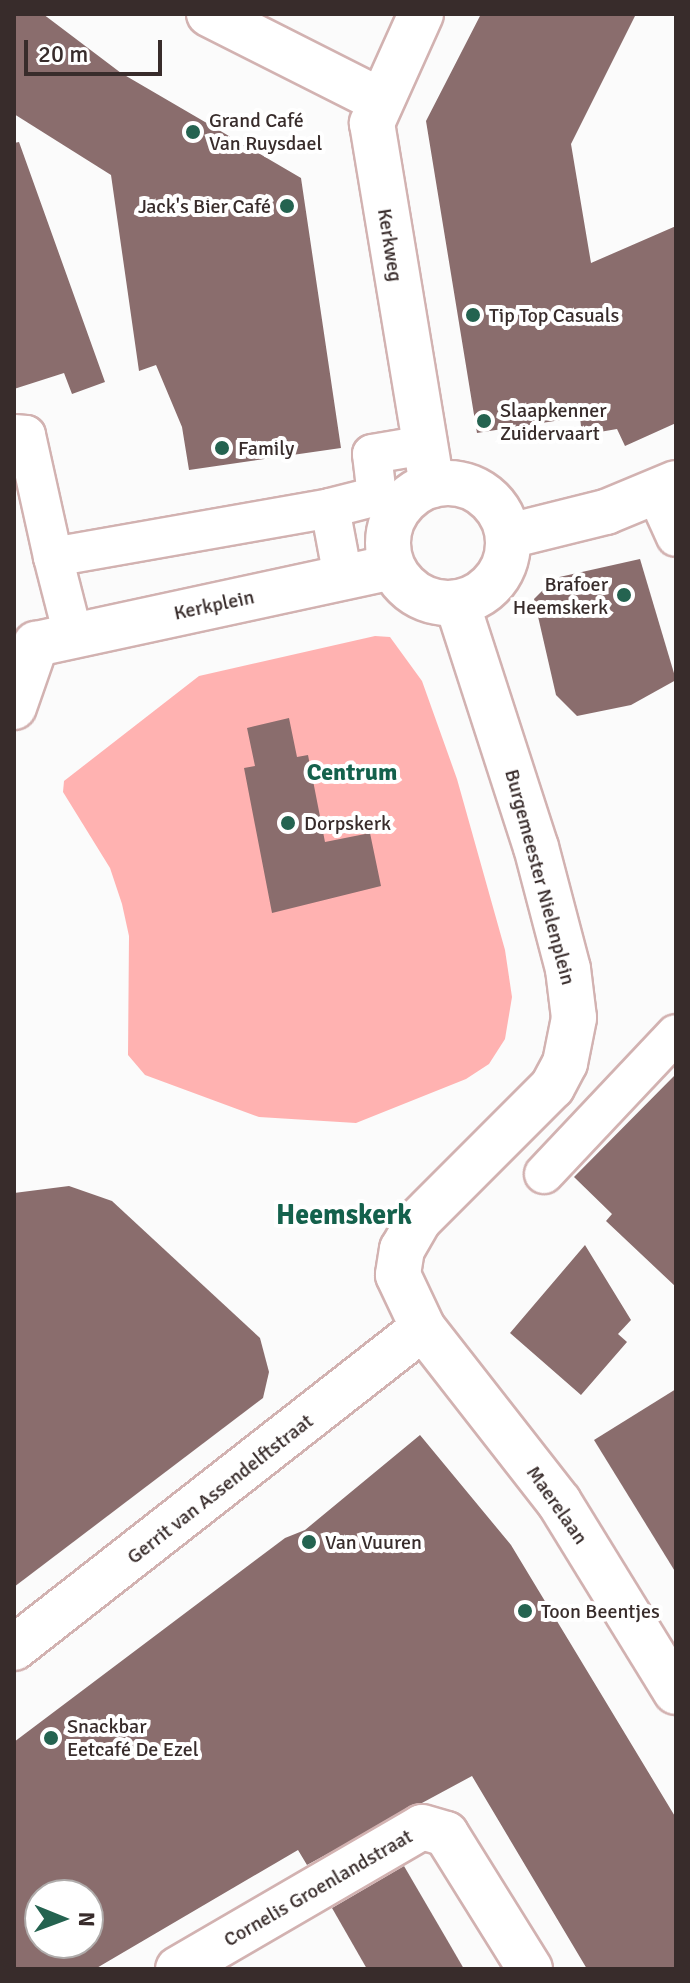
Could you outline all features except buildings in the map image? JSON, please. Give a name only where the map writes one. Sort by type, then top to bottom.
[{"type":"street","points":[[209,14],[379,100]]},
{"type":"street","name":"Kerkweg","points":[[421,14],[379,100],[372,123],[428,465]]},
{"type":"street","points":[[14,434],[26,435],[53,557],[41,632],[14,707]]},
{"type":"street","points":[[53,557],[330,508],[377,496],[372,454],[428,465],[466,484],[486,496],[509,536],[496,580],[457,603],[417,594],[392,567],[392,519],[428,465]]},
{"type":"street","points":[[509,536],[666,488],[676,537]]},
{"type":"street","points":[[330,508],[343,577]]},
{"type":"street","name":"Kerkplein","points":[[41,632],[392,567]]},
{"type":"street","name":"Burgemeester Nielenplein","points":[[423,1328],[398,1275],[402,1249],[419,1220],[552,1087],[565,1063],[574,1018],[568,969],[536,847],[457,603]]},
{"type":"street","points":[[544,1174],[676,1034]]},
{"type":"street","name":"Gerrit van Assendelftstraat","points":[[14,1648],[423,1328]]},
{"type":"street","name":"Maerelaan","points":[[423,1328],[559,1502],[676,1692]]},
{"type":"street","name":"Cornelis Groenlandstraat","points":[[178,1969],[422,1827],[446,1834],[530,1969]]},
{"type":"shaded area","points":[[375,636],[390,637],[422,681],[457,779],[505,950],[512,997],[505,1039],[489,1064],[466,1079],[356,1123],[259,1117],[145,1075],[128,1055],[129,936],[122,904],[110,868],[63,792],[64,781],[199,676]]},
{"type":"place","name":"Grand Café Van Ruysdael","points":[[193,132]]},
{"type":"place","name":"Jack's Bier Café","points":[[287,206]]},
{"type":"place","name":"Tip Top Casuals","points":[[473,315]]},
{"type":"place","name":"Slaapkenner Zuidervaart","points":[[484,421]]},
{"type":"place","name":"Family","points":[[222,448]]},
{"type":"place","name":"Brafoer Heemskerk","points":[[624,595]]},
{"type":"place","name":"Dorpskerk","points":[[288,823]]},
{"type":"place","name":"Van Vuuren","points":[[309,1542]]},
{"type":"place","name":"Toon Beentjes","points":[[525,1611]]},
{"type":"place","name":"Snackbar Eetcafé De Ezel","points":[[51,1738]]},
{"type":"district","name":"Centrum","points":[[352,773]]},
{"type":"district","name":"Heemskerk","points":[[344,1215]]}]
